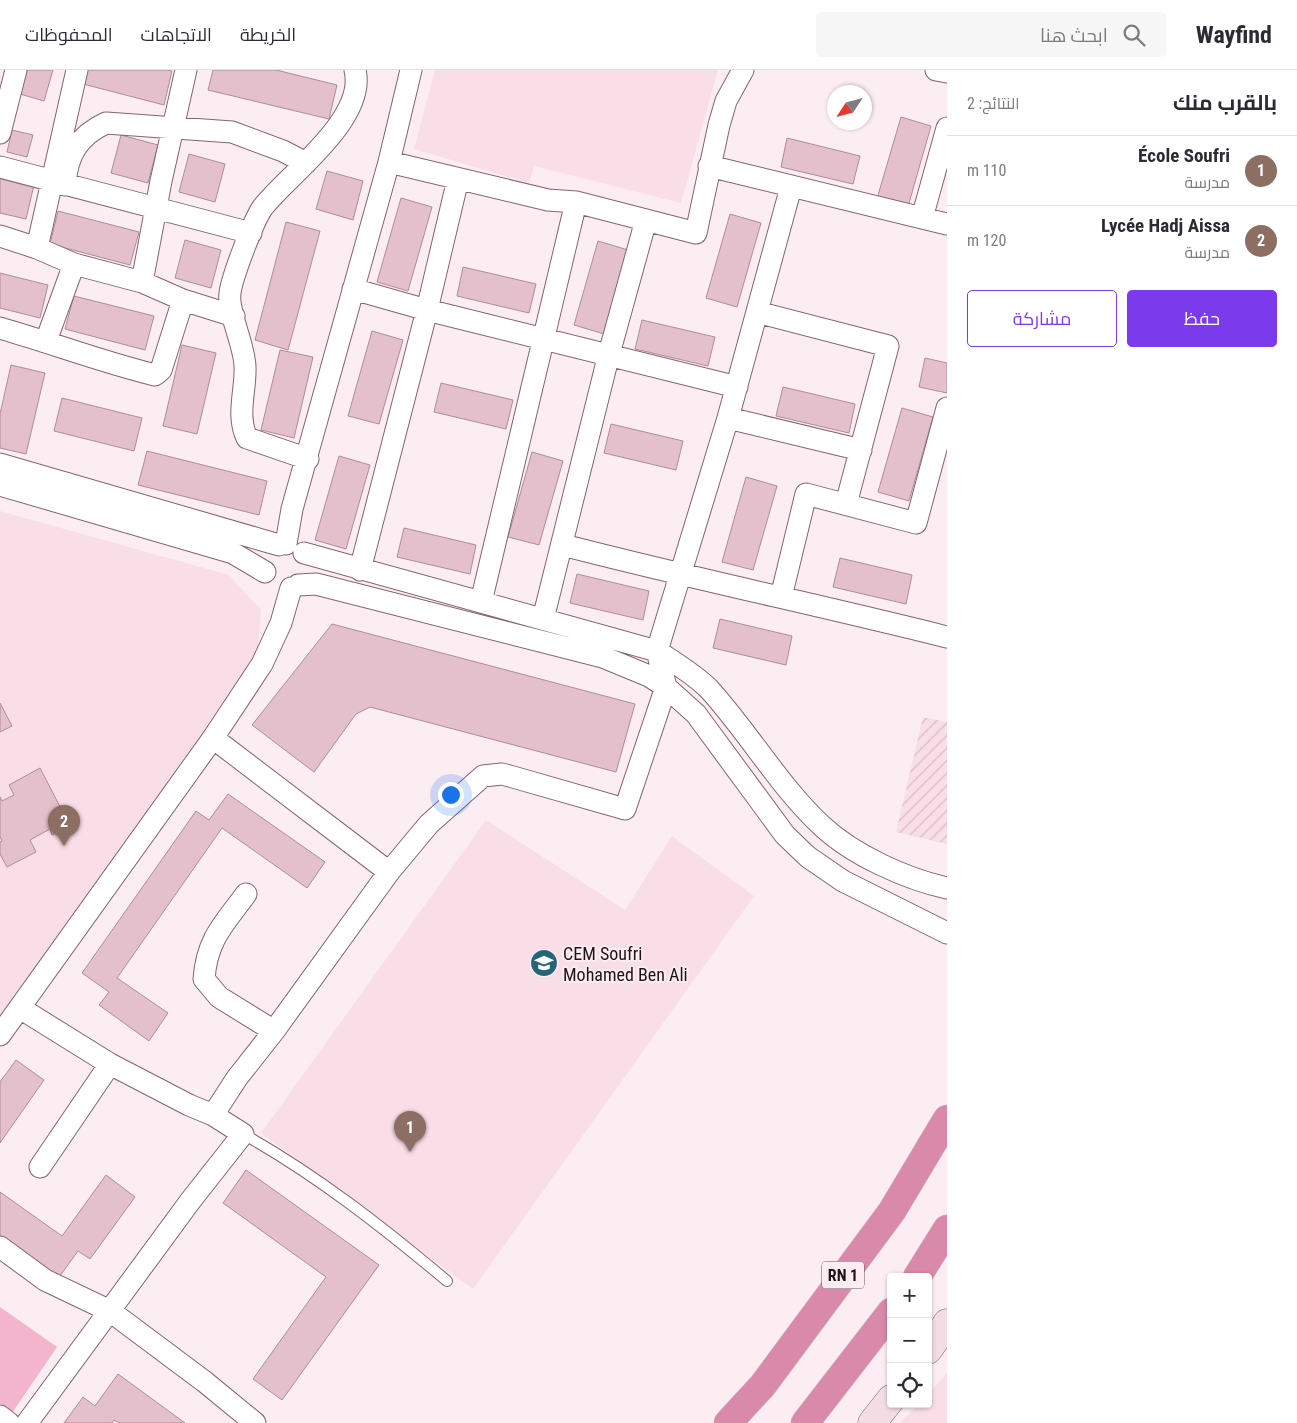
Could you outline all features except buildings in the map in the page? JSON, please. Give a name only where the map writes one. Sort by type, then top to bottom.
[{"type":"highway","name":"RN 1","points":[[728,1423],[763,1385],[892,1211],[947,1119]]},
{"type":"highway","points":[[920,1273],[947,1229]]},
{"type":"highway","points":[[805,1423],[887,1317]]},
{"type":"street","points":[[0,133],[16,70]]},
{"type":"street","points":[[58,183],[76,70]]},
{"type":"street","points":[[142,282],[156,207],[186,70]]},
{"type":"street","points":[[308,459],[247,438],[243,429],[242,410],[246,367],[230,294],[261,209],[326,144],[347,108],[357,81],[355,70]]},
{"type":"street","points":[[411,70],[389,162],[308,459],[282,544],[268,553],[264,566],[265,572],[272,583],[278,586],[316,584],[604,657],[631,666],[666,687],[696,714],[785,835],[808,857],[843,880],[947,933]]},
{"type":"street","points":[[389,162],[548,200],[576,202],[696,233],[709,166],[726,100],[743,70]]},
{"type":"street","points":[[936,70],[947,72]]},
{"type":"street","points":[[37,248],[58,183],[66,165],[89,131],[106,123],[232,132],[283,151],[306,163]]},
{"type":"street","points":[[922,218],[947,128]]},
{"type":"street","points":[[709,166],[947,224]]},
{"type":"street","points":[[0,167],[251,233]]},
{"type":"street","points":[[360,570],[427,310],[458,179]]},
{"type":"street","points":[[213,1114],[237,1078],[274,1031],[389,872],[429,824],[483,776],[502,774],[513,776],[625,809],[666,687],[657,651],[682,576],[737,387],[791,187]]},
{"type":"street","points":[[481,602],[576,202]]},
{"type":"street","points":[[543,620],[609,354],[646,220]]},
{"type":"street","points":[[0,236],[37,248],[74,264],[142,282],[183,300],[234,316]]},
{"type":"street","points":[[46,341],[74,264]]},
{"type":"street","points":[[353,289],[427,310],[737,387]]},
{"type":"street","points":[[0,328],[46,341],[102,362],[155,375],[161,370],[183,300]]},
{"type":"street","points":[[757,312],[888,346],[846,504]]},
{"type":"street","points":[[781,597],[806,494],[916,523],[938,478],[947,408]]},
{"type":"street","points":[[728,418],[861,450]]},
{"type":"street","points":[[0,464],[300,548],[304,553],[308,567],[307,574],[294,586],[273,644],[213,738],[0,1035]]},
{"type":"street","points":[[0,485],[233,553],[265,572]]},
{"type":"street","points":[[563,545],[682,576],[781,597],[947,637]]},
{"type":"street","points":[[304,553],[657,651],[687,671],[708,689],[756,746],[796,799],[823,827],[853,849],[894,870],[947,888]]},
{"type":"street","points":[[213,738],[389,872]]},
{"type":"street","points":[[246,894],[214,938],[206,957],[204,979],[219,997],[274,1031]]},
{"type":"street","points":[[20,1008],[110,1064],[189,1105],[213,1114],[243,1134],[191,1200],[27,1423]]},
{"type":"street","points":[[40,1167],[110,1064]]},
{"type":"street","points":[[0,1247],[45,1280],[110,1310],[256,1423]]},
{"type":"street","points":[[932,1344],[947,1323]]},
{"type":"street","points":[[872,1423],[887,1404]]},
{"type":"street","points":[[0,1416],[10,1423]]},
{"type":"lane","points":[[243,1134],[276,1152],[411,1251],[447,1281]]},
{"type":"shaded area","points":[[435,70],[718,70],[681,203],[534,166],[529,183],[414,149]]},
{"type":"shaded area","points":[[0,511],[229,575],[261,610],[256,670],[0,1022]]},
{"type":"shaded area","points":[[923,717],[947,722],[947,844],[896,832]]},
{"type":"shaded area","name":"CEM Soufri Mohamed Ben Ali","points":[[486,820],[625,910],[672,836],[754,896],[473,1289],[261,1133]]},
{"type":"shaded area","points":[[0,1307],[57,1347],[12,1413],[0,1404]]},
{"type":"shaded area","points":[[947,1373],[947,1423],[900,1423],[914,1408],[932,1408],[932,1390]]},
{"type":"place","name":"Lycée Hadj Aissa","points":[[64,846]]},
{"type":"place","name":"CEM Soufri Mohamed Ben Ali","points":[[544,963]]},
{"type":"place","name":"École Soufri","points":[[410,1152]]}]
